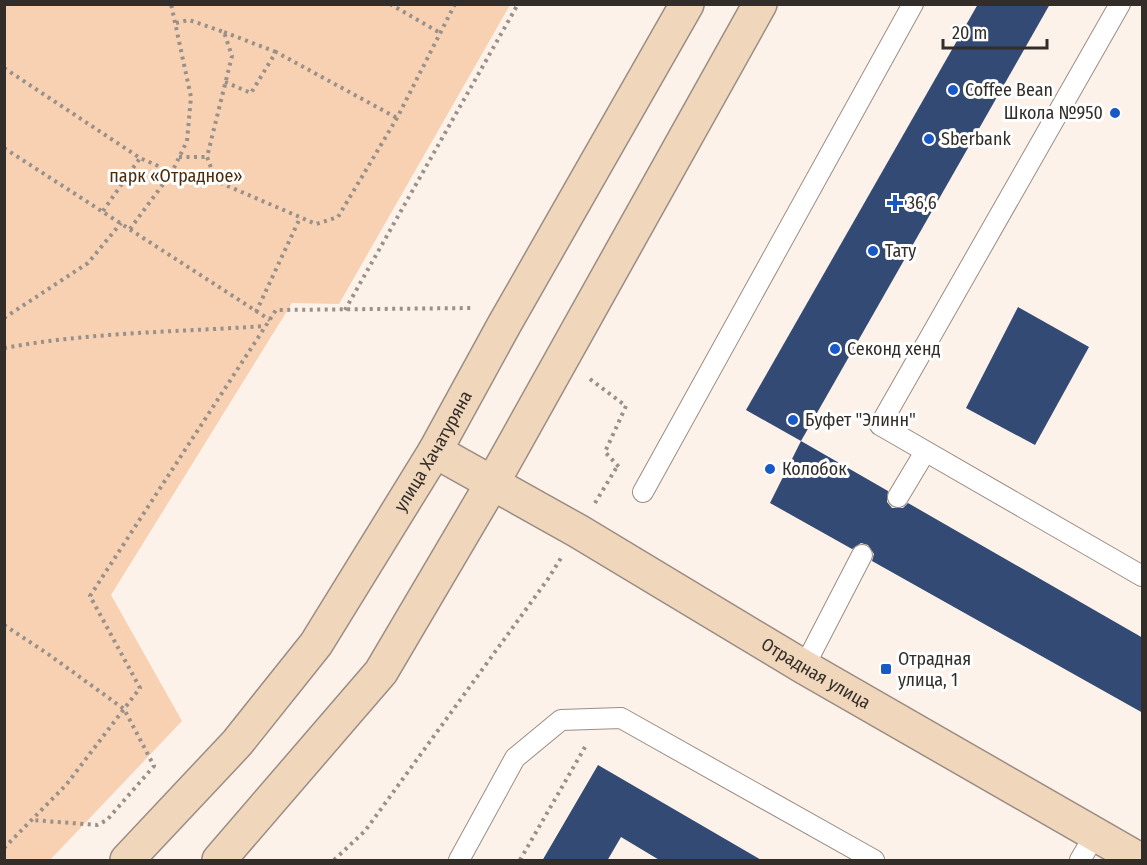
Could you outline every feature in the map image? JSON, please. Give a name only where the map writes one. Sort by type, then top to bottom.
[{"type":"main road","name":"улица Хачатуряна","points":[[127,861],[237,743],[316,644],[435,451],[687,4]]},
{"type":"main road","points":[[219,861],[381,672],[493,482],[760,4]]},
{"type":"main road","name":"Отрадная улица","points":[[435,451],[493,482],[804,667],[1087,848],[1140,861]]},
{"type":"lane","points":[[643,492],[913,4]]},
{"type":"lane","points":[[1120,4],[880,425],[1143,576]]},
{"type":"lane","points":[[898,497],[925,452]]},
{"type":"lane","points":[[804,667],[862,555]]},
{"type":"lane","points":[[459,861],[515,758],[561,720],[621,718],[874,861]]},
{"type":"path","points":[[130,229],[172,172],[186,141],[191,97],[171,4]]},
{"type":"path","points":[[390,4],[442,34]]},
{"type":"path","points":[[225,32],[232,56],[207,156],[216,181],[316,224],[338,217],[397,118],[442,34],[455,4]]},
{"type":"path","points":[[345,310],[518,4]]},
{"type":"path","points":[[176,23],[189,20],[276,52],[397,118]]},
{"type":"path","points":[[225,82],[250,93],[276,52]]},
{"type":"path","points":[[4,68],[140,158],[172,172]]},
{"type":"path","points":[[4,148],[270,320]]},
{"type":"path","points":[[179,156],[207,156]]},
{"type":"path","points":[[103,212],[140,158]]},
{"type":"path","points":[[256,312],[300,218]]},
{"type":"path","points":[[4,318],[88,263],[122,223]]},
{"type":"path","points":[[4,848],[66,785],[140,688],[90,596],[276,310],[478,308]]},
{"type":"path","points":[[4,348],[103,337],[266,326]]},
{"type":"path","points":[[590,379],[626,406],[605,452],[643,492]]},
{"type":"path","points":[[334,861],[365,831],[548,579]]},
{"type":"path","points":[[4,625],[124,709],[154,766],[107,820],[97,825],[32,820]]},
{"type":"path","points":[[520,861],[588,742]]},
{"type":"green space","name":"парк «Отрадное»","points":[[5,4],[510,5],[339,304],[292,303],[111,595],[182,721],[50,860],[5,860]]},
{"type":"building","points":[[978,4],[1050,4],[801,441],[746,410]]},
{"type":"building","points":[[1018,307],[1089,347],[1035,445],[966,408]]},
{"type":"building","points":[[801,441],[888,491],[887,502],[892,508],[903,508],[908,503],[1143,638],[1143,713],[872,561],[874,554],[868,545],[861,543],[852,549],[770,503]]},
{"type":"building","points":[[598,765],[763,861],[661,861],[621,837],[607,861],[542,861]]},
{"type":"place","name":"Coffee Bean","points":[[953,90]]},
{"type":"place","name":"Школа №950","points":[[1115,113]]},
{"type":"place","name":"Sberbank","points":[[929,139]]},
{"type":"place","name":"36,6","points":[[895,203]]},
{"type":"place","name":"Тату","points":[[873,251]]},
{"type":"place","name":"Секонд хенд","points":[[835,349]]},
{"type":"place","name":"Буфет \"Элинн\"","points":[[793,420]]},
{"type":"place","name":"Колобок","points":[[770,469]]},
{"type":"place","name":"Отрадная улица, 1","points":[[886,669]]}]
